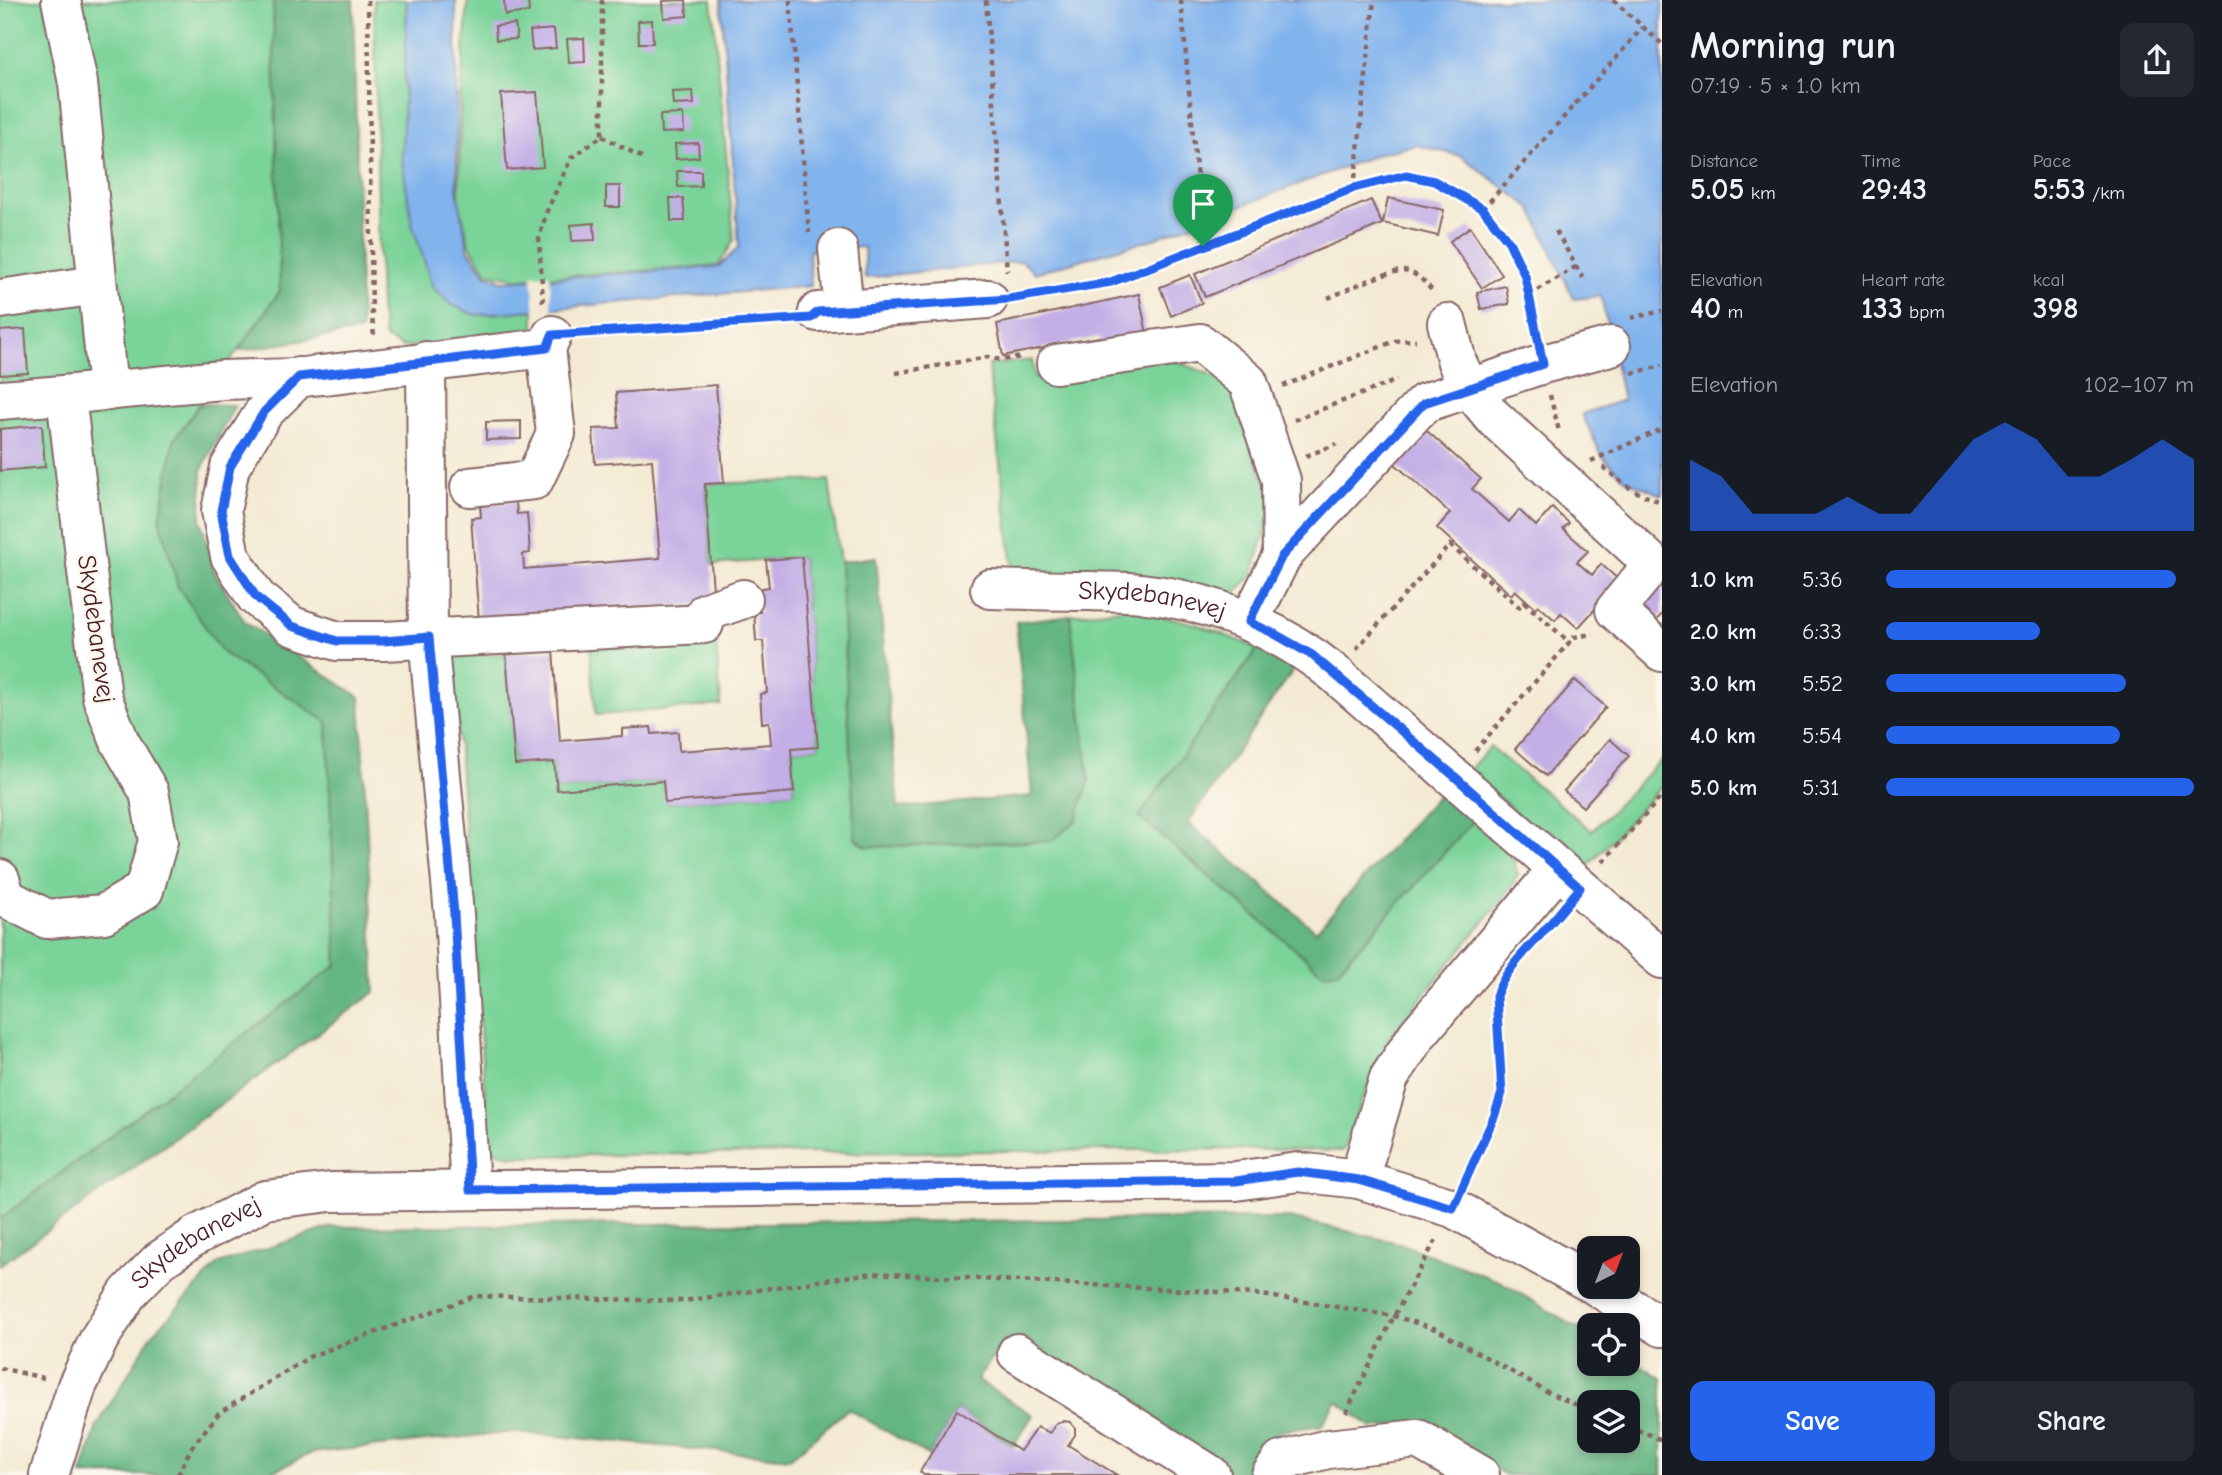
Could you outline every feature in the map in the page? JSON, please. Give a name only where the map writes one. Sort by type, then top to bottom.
[{"type":"street","points":[[61,0],[78,83],[108,391]]},
{"type":"street","points":[[824,241],[831,311],[998,299]]},
{"type":"street","points":[[0,299],[97,285]]},
{"type":"street","points":[[1447,323],[1457,362],[1469,388],[1493,417],[1653,564],[1615,610],[1662,652]]},
{"type":"street","points":[[0,400],[378,369],[426,361],[547,330],[556,434],[534,480],[470,486]]},
{"type":"street","points":[[1056,364],[1200,342],[1248,382],[1281,480],[1282,556]]},
{"type":"street","points":[[1249,622],[1282,556],[1424,403],[1543,364],[1620,360]]},
{"type":"street","points":[[426,361],[429,637],[454,914],[470,1190]]},
{"type":"street","points":[[299,377],[264,412],[230,467],[221,511],[230,556],[256,597],[292,626],[337,641],[384,641],[704,624],[706,612],[743,599]]},
{"type":"street","name":"Skydebanevej","points":[[0,879],[6,898],[47,919],[104,914],[144,890],[159,841],[149,792],[120,742],[102,697],[66,396]]},
{"type":"street","name":"Skydebanevej","points":[[990,589],[1139,592],[1229,613],[1273,633],[1312,655],[1334,673],[1662,959]]},
{"type":"street","points":[[1359,1180],[1389,1078],[1410,1045],[1425,1025],[1569,878]]},
{"type":"street","name":"Skydebanevej","points":[[49,1475],[77,1386],[99,1339],[128,1293],[159,1261],[195,1236],[265,1200],[331,1192],[1236,1181],[1298,1172],[1359,1180],[1453,1208],[1577,1275]]},
{"type":"street","points":[[1617,1299],[1662,1327]]},
{"type":"street","points":[[1017,1353],[1211,1475]]},
{"type":"street","points":[[1272,1475],[1281,1461],[1341,1457],[1418,1439],[1480,1475]]},
{"type":"path","points":[[368,0],[372,317],[378,369]]},
{"type":"path","points":[[602,0],[602,136]]},
{"type":"path","points":[[790,0],[824,241]]},
{"type":"path","points":[[986,0],[998,299],[1111,282],[1354,188],[1406,175],[1434,181],[1483,209],[1509,242],[1525,276],[1555,417],[1562,438]]},
{"type":"path","points":[[1181,0],[1203,246]]},
{"type":"path","points":[[1354,188],[1374,0]]},
{"type":"path","points":[[1613,0],[1662,44]]},
{"type":"path","points":[[1483,209],[1643,27]]},
{"type":"path","points":[[602,136],[643,158]]},
{"type":"path","points":[[602,136],[571,158],[547,211],[539,238],[547,330],[811,318],[831,311]]},
{"type":"path","points":[[1556,231],[1583,278]]},
{"type":"path","points":[[1529,295],[1577,266]]},
{"type":"path","points":[[1328,298],[1394,272],[1411,273],[1419,277],[1437,298],[1447,323]]},
{"type":"path","points":[[1253,398],[1395,341]]},
{"type":"path","points":[[896,373],[988,357],[1001,360],[1029,356],[1056,364]]},
{"type":"path","points":[[1620,360],[1662,366]]},
{"type":"path","points":[[1291,422],[1399,379]]},
{"type":"path","points":[[1584,464],[1662,429]]},
{"type":"path","points":[[1277,468],[1338,443]]},
{"type":"path","points":[[1603,467],[1621,483],[1644,497],[1662,502]]},
{"type":"path","points":[[1334,673],[1450,545],[1519,607],[1524,602],[1570,643]]},
{"type":"path","points":[[1453,775],[1574,637],[1593,635],[1615,610]]},
{"type":"path","points":[[1569,878],[1662,796]]},
{"type":"path","points":[[1341,1457],[1394,1315],[1418,1276],[1453,1208],[1494,1117],[1502,1093],[1496,996],[1498,988]]},
{"type":"path","points":[[178,1475],[191,1448],[219,1413],[311,1356],[475,1296],[684,1301],[873,1273],[1255,1294],[1394,1315],[1436,1328],[1549,1393],[1577,1405]]},
{"type":"path","points":[[0,1368],[77,1386]]},
{"type":"path","points":[[1640,1431],[1662,1440]]},
{"type":"green space","points":[[0,0],[273,0],[280,291],[174,440],[160,520],[327,722],[337,966],[0,1219]]},
{"type":"green space","points":[[273,0],[353,0],[361,331],[238,351],[280,291]]},
{"type":"green space","points":[[374,0],[407,0],[402,160],[475,315],[534,310],[534,329],[528,338],[402,347],[385,338],[380,309]]},
{"type":"green space","points":[[468,0],[712,0],[734,240],[718,266],[520,279],[487,273],[469,244],[459,202],[460,103]]},
{"type":"green space","points":[[1163,356],[1227,381],[1273,504],[1253,574],[1230,599],[1014,577],[988,365],[1032,360],[1035,378]]},
{"type":"green space","points":[[200,404],[235,405],[202,469],[201,520],[214,572],[245,622],[360,697],[375,992],[0,1265],[0,1219],[337,965],[327,722],[223,653],[178,587],[160,520],[174,440]]},
{"type":"green space","points":[[829,480],[840,562],[855,838],[867,847],[1051,841],[1076,821],[1089,781],[1070,615],[1131,608],[1199,625],[1258,648],[1139,817],[1338,971],[1473,821],[1511,854],[1518,874],[1508,892],[1390,1036],[1343,1151],[1217,1149],[512,1156],[489,1149],[452,655],[506,654],[515,765],[554,762],[557,790],[663,781],[666,803],[794,792],[791,749],[818,747],[802,557],[711,565],[705,484]]},
{"type":"green space","points":[[876,557],[898,808],[1032,796],[1016,622],[1070,615],[1089,781],[1076,821],[1052,841],[867,847],[855,838],[840,562]]},
{"type":"green space","points":[[715,631],[721,705],[596,715],[591,641]]},
{"type":"green space","points":[[1258,648],[1296,666],[1188,823],[1316,931],[1440,793],[1473,821],[1337,971],[1323,973],[1139,817]]},
{"type":"green space","points":[[1490,747],[1592,831],[1662,759],[1662,786],[1583,871],[1468,771]]},
{"type":"green space","points":[[1289,1218],[1399,1243],[1501,1282],[1577,1328],[1577,1376],[1640,1376],[1640,1365],[1662,1378],[1662,1475],[1506,1475],[1416,1424],[1372,1428],[1337,1401],[1322,1425],[1280,1431],[1253,1475],[1224,1475],[1006,1338],[977,1380],[1033,1415],[1013,1446],[957,1410],[929,1456],[848,1409],[790,1458],[513,1432],[312,1453],[265,1475],[82,1475],[97,1426],[151,1336],[218,1264],[332,1227]]},
{"type":"water","points":[[407,0],[456,0],[457,188],[468,249],[486,275],[503,281],[719,267],[739,247],[721,0],[1662,0],[1662,495],[1626,480],[1602,456],[1582,414],[1623,400],[1601,296],[1574,299],[1531,208],[1461,156],[1416,145],[1381,153],[1153,239],[1035,273],[1022,261],[865,278],[864,247],[809,251],[811,286],[475,315],[452,305],[433,288],[412,224],[402,160]]},
{"type":"pier","points":[[550,274],[552,312],[535,313],[532,275]]},
{"type":"building","points":[[504,0],[528,0],[529,12],[505,15]]},
{"type":"building","points":[[686,0],[687,16],[664,18],[663,1]]},
{"type":"building","points":[[652,20],[653,43],[639,43],[638,21]]},
{"type":"building","points":[[515,24],[517,39],[496,40],[495,26]]},
{"type":"building","points":[[554,29],[556,48],[532,50],[530,31]]},
{"type":"building","points":[[584,38],[585,62],[569,63],[567,39]]},
{"type":"building","points":[[693,91],[694,104],[673,105],[672,92]]},
{"type":"building","points":[[537,92],[543,167],[507,170],[501,94]]},
{"type":"building","points":[[683,114],[684,132],[661,133],[660,115]]},
{"type":"building","points":[[698,143],[699,157],[676,159],[675,144]]},
{"type":"building","points":[[677,171],[701,171],[701,186],[678,187]]},
{"type":"building","points":[[606,186],[620,186],[620,207],[606,207]]},
{"type":"building","points":[[670,198],[683,198],[685,221],[671,221]]},
{"type":"building","points":[[1388,198],[1444,210],[1438,236],[1383,223]]},
{"type":"building","points":[[1371,200],[1382,224],[1205,297],[1195,274]]},
{"type":"building","points":[[594,223],[595,240],[572,241],[571,225]]},
{"type":"building","points":[[1470,227],[1502,275],[1482,288],[1450,241]]},
{"type":"building","points":[[1190,275],[1202,303],[1171,316],[1160,287]]},
{"type":"building","points":[[1506,286],[1509,304],[1481,309],[1477,292]]},
{"type":"building","points":[[1139,294],[1147,334],[1100,344],[1099,337],[1003,356],[997,324]]},
{"type":"building","points":[[25,329],[28,373],[0,375],[0,331]]},
{"type":"building","points":[[716,385],[724,483],[705,484],[714,603],[479,621],[471,518],[481,517],[480,505],[516,502],[517,514],[527,513],[530,553],[523,554],[524,569],[660,558],[652,460],[595,464],[593,429],[619,428],[616,393]]},
{"type":"building","points":[[521,421],[521,439],[486,440],[486,422]]},
{"type":"building","points":[[1418,423],[1481,479],[1472,489],[1509,522],[1519,510],[1536,526],[1552,508],[1569,523],[1563,529],[1588,551],[1577,562],[1592,575],[1601,564],[1620,581],[1578,628],[1561,613],[1555,620],[1538,605],[1535,608],[1515,590],[1511,595],[1437,528],[1450,513],[1387,457]]},
{"type":"building","points":[[42,425],[45,467],[0,471],[0,429]]},
{"type":"building","points":[[802,557],[818,747],[791,749],[794,792],[665,803],[663,781],[557,790],[554,762],[515,765],[506,654],[553,650],[560,741],[622,736],[622,729],[651,727],[652,734],[678,732],[679,751],[771,744],[769,722],[762,723],[760,694],[767,693],[763,641],[756,641],[754,612],[760,612],[757,589],[769,587],[766,560]]},
{"type":"building","points":[[1662,578],[1662,614],[1653,624],[1637,608]]},
{"type":"building","points":[[1575,680],[1606,707],[1546,776],[1515,749]]},
{"type":"building","points":[[1610,739],[1629,756],[1583,807],[1564,791]]},
{"type":"building","points":[[957,1410],[1020,1451],[1037,1427],[1050,1433],[1056,1423],[1070,1422],[1075,1428],[1075,1435],[1068,1445],[1117,1475],[924,1475],[920,1472]]},
{"type":"route","points":[[1406,175],[1434,181],[1483,209],[1509,242],[1525,276],[1543,364],[1424,403],[1282,556],[1249,622],[1312,655],[1580,888],[1501,981],[1496,996],[1502,1093],[1453,1208],[1359,1180],[1298,1172],[1236,1181],[470,1190],[454,914],[429,637],[337,641],[292,626],[256,597],[230,556],[221,511],[230,467],[264,412],[299,377],[547,348],[552,335],[811,318],[818,312],[1009,299],[1111,282],[1203,246],[1354,188],[1406,175]]}]
